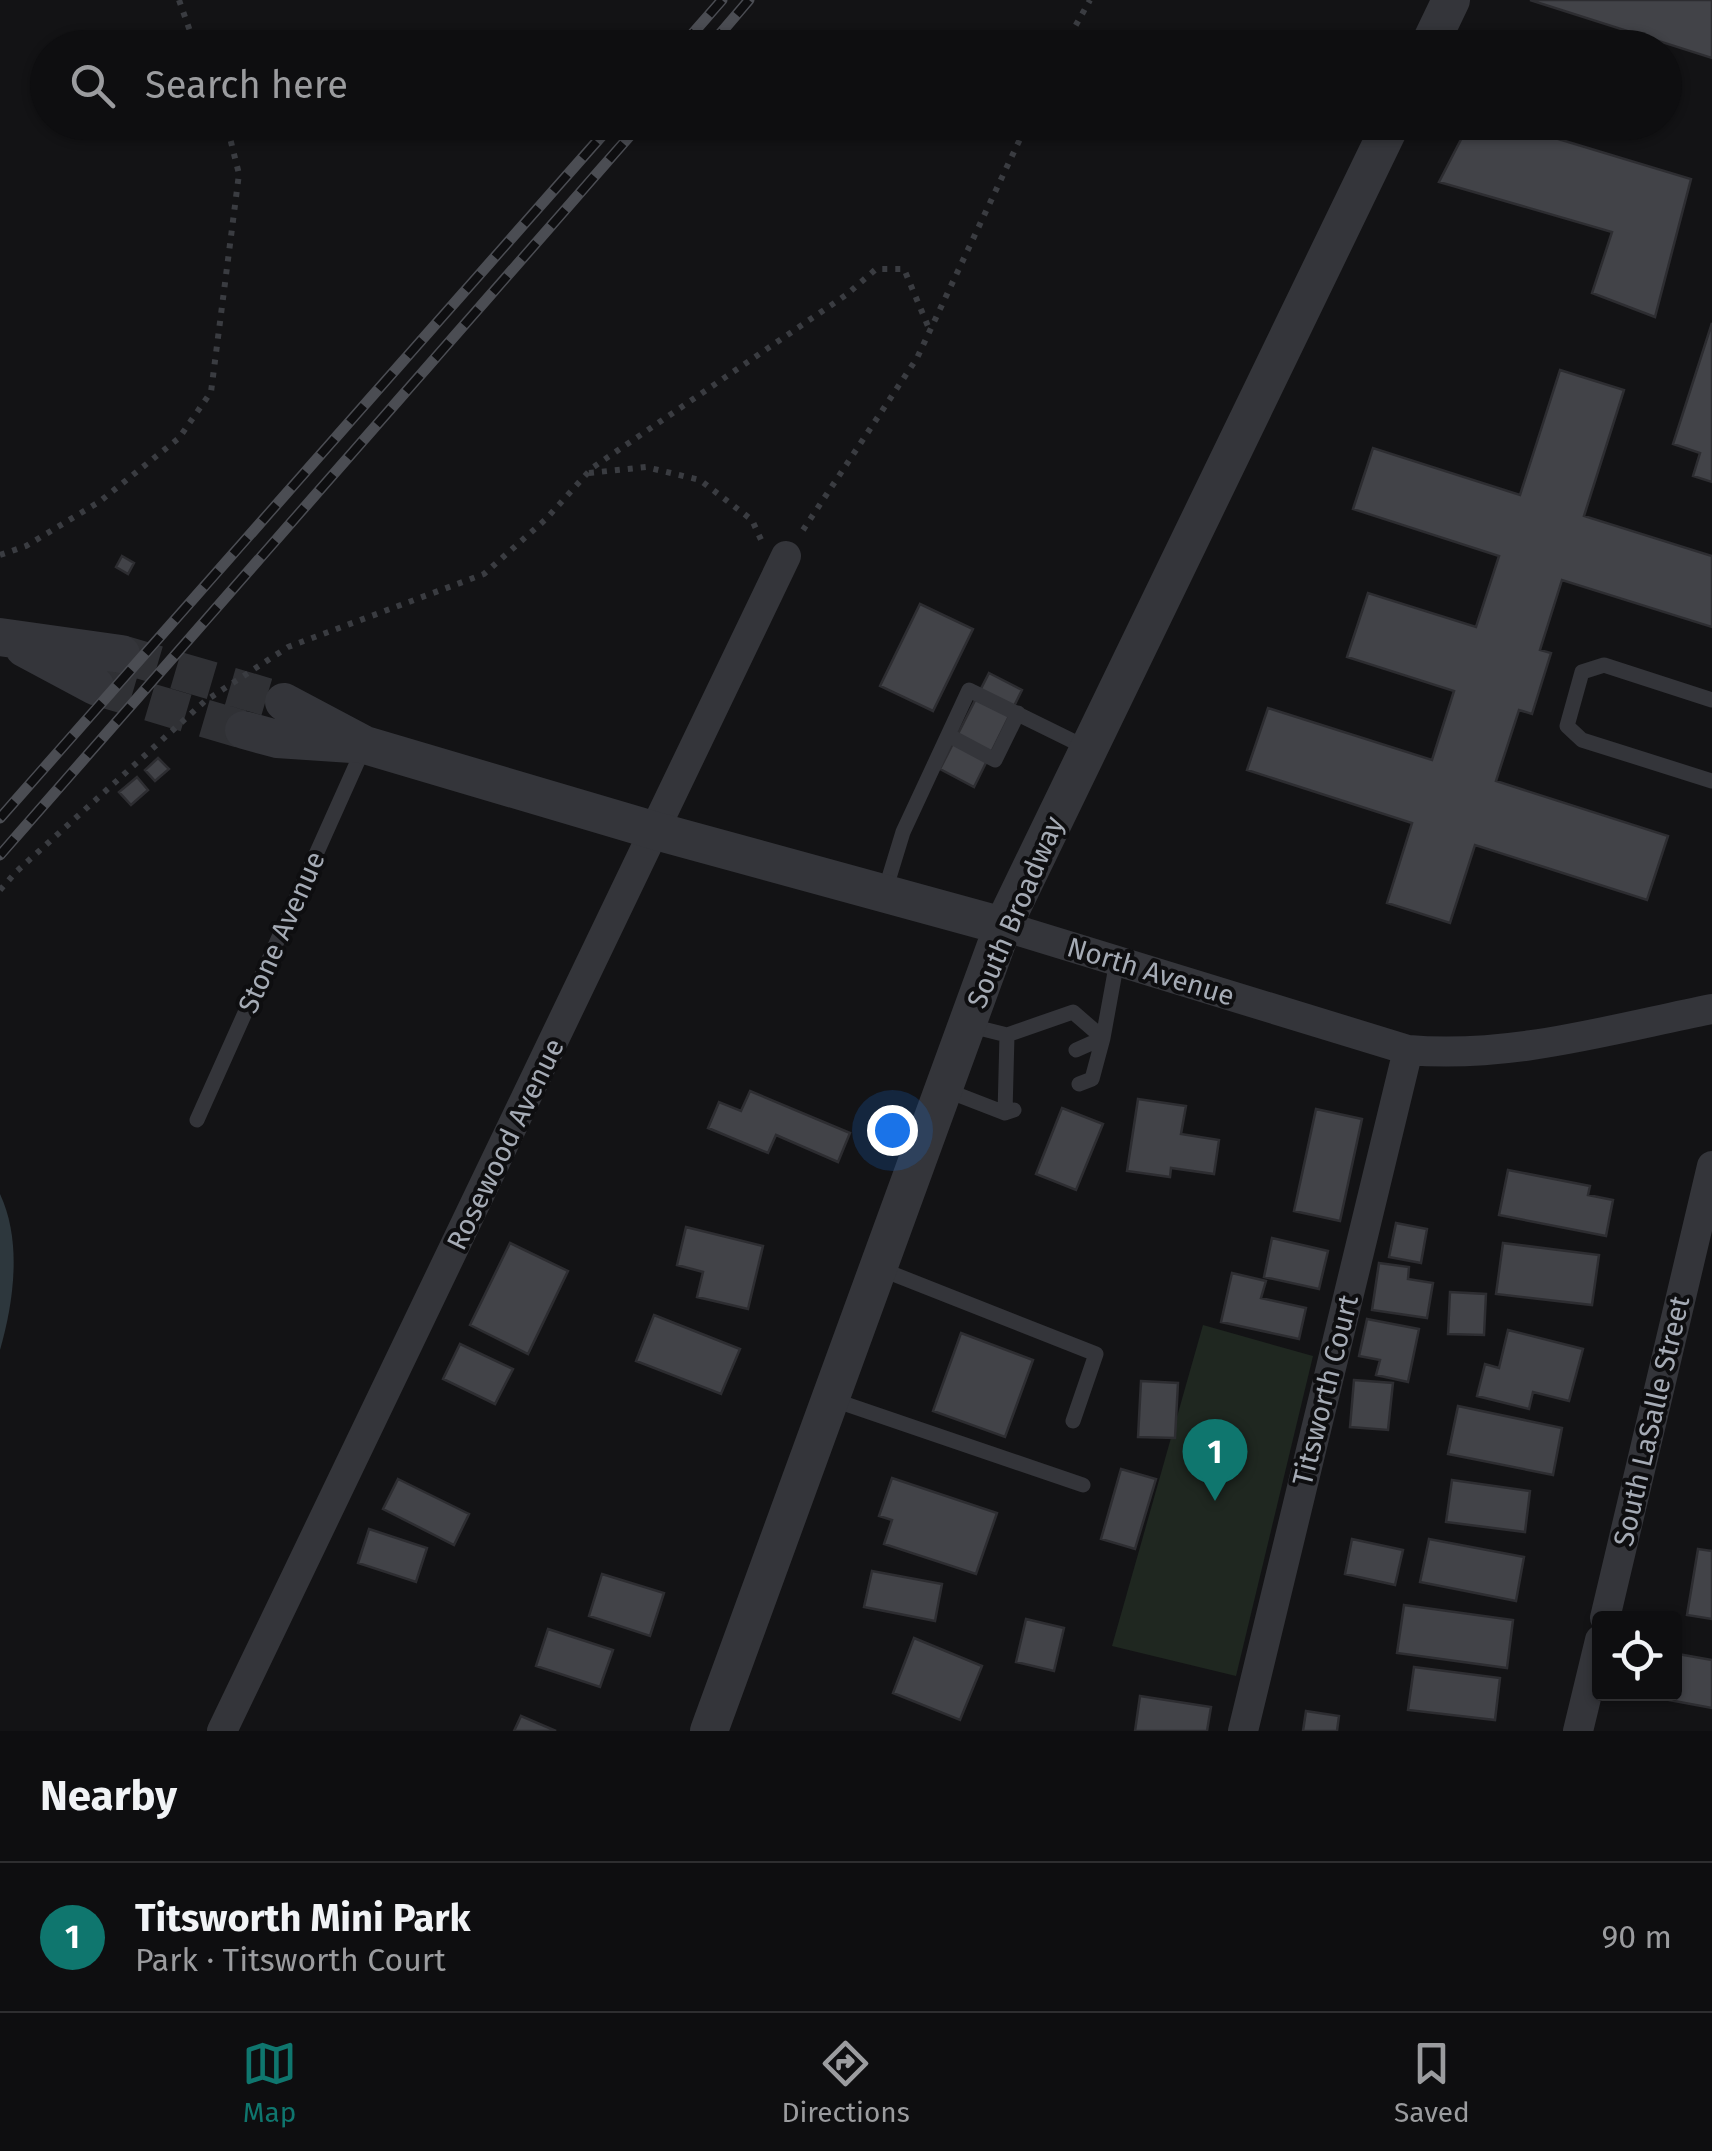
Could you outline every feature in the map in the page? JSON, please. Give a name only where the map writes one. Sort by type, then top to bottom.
[{"type":"street","points":[[1437,30],[1452,0]]},
{"type":"street","name":"South Broadway","points":[[709,1731],[1003,926],[1383,140]]},
{"type":"street","name":"Rosewood Avenue","points":[[222,1731],[781,565]]},
{"type":"street","points":[[2,637],[120,654]]},
{"type":"street","points":[[2,637],[95,686]]},
{"type":"street","name":"North Avenue","points":[[284,702],[365,745],[656,831],[1003,926],[1408,1050],[1450,1054],[1498,1052],[1712,1009]]},
{"type":"street","name":"North Avenue","points":[[244,730],[277,739],[365,745]]},
{"type":"street","name":"Titsworth Court","points":[[1243,1731],[1408,1050]]},
{"type":"street","name":"South LaSalle Street","points":[[1606,1611],[1712,1166]]},
{"type":"street","points":[[1578,1731],[1592,1673]]},
{"type":"lane","points":[[1712,700],[1604,665],[1582,672],[1568,726],[1582,740],[1712,781]]},
{"type":"lane","points":[[884,894],[903,832],[970,690],[1089,748]]},
{"type":"lane","points":[[948,735],[994,760],[1018,714]]},
{"type":"lane","name":"Stone Avenue","points":[[197,1120],[365,745]]},
{"type":"lane","points":[[1078,1084],[1092,1078],[1104,1038],[1117,961]]},
{"type":"lane","points":[[967,1026],[1007,1035],[1073,1012],[1104,1038]]},
{"type":"lane","points":[[943,1089],[1010,1111],[1007,1035]]},
{"type":"lane","points":[[1076,1050],[1104,1038]]},
{"type":"lane","points":[[878,1268],[1096,1354],[1073,1421]]},
{"type":"lane","points":[[830,1399],[1082,1485]]},
{"type":"path","points":[[179,0],[190,30]]},
{"type":"path","points":[[1073,30],[1090,0]]},
{"type":"path","points":[[0,556],[26,546],[99,502],[180,438],[211,392],[239,174],[230,140]]},
{"type":"path","points":[[588,473],[646,467],[700,480],[752,520],[781,565],[907,374],[1020,140]]},
{"type":"path","points":[[0,890],[205,701],[288,647],[484,574],[546,518],[588,473],[846,296],[876,269],[904,269],[930,331]]},
{"type":"shaded area","points":[[0,1194],[11,1231],[14,1271],[0,1350]]},
{"type":"shaded area","points":[[1203,1325],[1313,1356],[1236,1676],[1112,1646]]},
{"type":"building","points":[[1530,0],[1712,0],[1712,58],[1682,48],[1682,30],[1624,30]]},
{"type":"building","points":[[1461,140],[1562,140],[1691,179],[1655,317],[1592,293],[1612,232],[1439,182]]},
{"type":"building","points":[[1712,323],[1712,482],[1693,476],[1700,453],[1673,444]]},
{"type":"building","points":[[1560,370],[1624,390],[1584,516],[1712,556],[1712,627],[1562,580],[1540,650],[1551,653],[1532,714],[1519,710],[1496,781],[1668,836],[1647,900],[1475,845],[1450,923],[1387,903],[1412,823],[1247,770],[1268,708],[1432,760],[1454,691],[1347,657],[1368,593],[1476,627],[1499,556],[1353,509],[1373,448],[1520,495]]},
{"type":"building","points":[[122,556],[134,563],[128,574],[116,567]]},
{"type":"building","points":[[920,604],[973,629],[933,711],[880,686]]},
{"type":"building","points":[[989,673],[1022,690],[974,787],[940,769]]},
{"type":"building","points":[[158,758],[169,769],[155,781],[145,770]]},
{"type":"building","points":[[137,777],[148,790],[131,805],[119,792]]},
{"type":"building","points":[[750,1091],[850,1133],[838,1162],[776,1135],[768,1153],[708,1128],[719,1102],[741,1111]]},
{"type":"building","points":[[1138,1099],[1186,1106],[1181,1134],[1219,1140],[1214,1174],[1171,1168],[1170,1177],[1127,1171]]},
{"type":"building","points":[[1062,1108],[1103,1124],[1076,1190],[1036,1174]]},
{"type":"building","points":[[1316,1109],[1362,1119],[1340,1221],[1294,1211]]},
{"type":"building","points":[[1508,1170],[1590,1186],[1588,1195],[1613,1200],[1606,1236],[1499,1215]]},
{"type":"building","points":[[1396,1223],[1427,1229],[1421,1263],[1389,1257]]},
{"type":"building","points":[[686,1227],[763,1246],[748,1309],[697,1297],[703,1272],[677,1265]]},
{"type":"building","points":[[1272,1238],[1328,1251],[1319,1289],[1264,1277]]},
{"type":"building","points":[[510,1243],[568,1271],[528,1354],[470,1325]]},
{"type":"building","points":[[1503,1243],[1599,1255],[1592,1305],[1496,1294]]},
{"type":"building","points":[[1379,1263],[1409,1267],[1408,1279],[1433,1283],[1427,1318],[1372,1310]]},
{"type":"building","points":[[1232,1273],[1266,1281],[1261,1298],[1306,1308],[1299,1339],[1221,1322]]},
{"type":"building","points":[[1450,1292],[1486,1294],[1484,1335],[1448,1334]]},
{"type":"building","points":[[654,1315],[740,1349],[721,1394],[636,1361]]},
{"type":"building","points":[[1367,1319],[1419,1329],[1408,1382],[1376,1375],[1380,1360],[1359,1356]]},
{"type":"building","points":[[1508,1330],[1583,1349],[1569,1401],[1533,1392],[1529,1409],[1477,1396],[1485,1364],[1499,1368]]},
{"type":"building","points":[[961,1333],[1033,1360],[1005,1437],[933,1411]]},
{"type":"building","points":[[460,1344],[513,1369],[495,1404],[443,1379]]},
{"type":"building","points":[[1354,1380],[1393,1383],[1388,1430],[1350,1427]]},
{"type":"building","points":[[1141,1381],[1178,1383],[1175,1438],[1138,1437]]},
{"type":"building","points":[[1458,1406],[1562,1428],[1553,1475],[1448,1454]]},
{"type":"building","points":[[1121,1469],[1156,1479],[1135,1549],[1101,1539]]},
{"type":"building","points":[[892,1478],[997,1513],[976,1574],[884,1544],[892,1520],[879,1516]]},
{"type":"building","points":[[398,1479],[469,1514],[454,1545],[383,1509]]},
{"type":"building","points":[[1452,1480],[1530,1491],[1525,1532],[1446,1522]]},
{"type":"building","points":[[369,1529],[427,1548],[416,1582],[358,1563]]},
{"type":"building","points":[[1352,1539],[1403,1550],[1395,1585],[1345,1574]]},
{"type":"building","points":[[1429,1539],[1524,1557],[1516,1601],[1420,1582]]},
{"type":"building","points":[[1698,1549],[1712,1551],[1712,1619],[1687,1615]]},
{"type":"building","points":[[872,1571],[942,1584],[935,1621],[864,1607]]},
{"type":"building","points":[[602,1574],[664,1593],[650,1636],[589,1616]]},
{"type":"building","points":[[1404,1605],[1513,1620],[1507,1668],[1397,1653]]},
{"type":"building","points":[[1026,1619],[1064,1628],[1054,1671],[1016,1662]]},
{"type":"building","points":[[548,1629],[613,1650],[600,1687],[536,1666]]},
{"type":"building","points":[[914,1638],[982,1666],[960,1720],[893,1693]]},
{"type":"building","points":[[1682,1655],[1712,1660],[1712,1708],[1674,1701],[1682,1701]]},
{"type":"building","points":[[1414,1667],[1500,1678],[1495,1720],[1408,1710]]},
{"type":"building","points":[[1140,1696],[1211,1707],[1207,1731],[1135,1731]]},
{"type":"building","points":[[1306,1711],[1339,1716],[1337,1731],[1303,1731]]},
{"type":"building","points":[[521,1716],[556,1731],[514,1731]]},
{"type":"tunnel","points":[[121,654],[284,702]]},
{"type":"tunnel","points":[[95,686],[244,730]]},
{"type":"railway","points":[[696,30],[722,0]]},
{"type":"railway","points":[[723,30],[749,0]]},
{"type":"railway","points":[[0,818],[598,140]]},
{"type":"railway","points":[[0,855],[626,140]]},
{"type":"place","name":"Titsworth Mini Park","points":[[1215,1501]]}]
